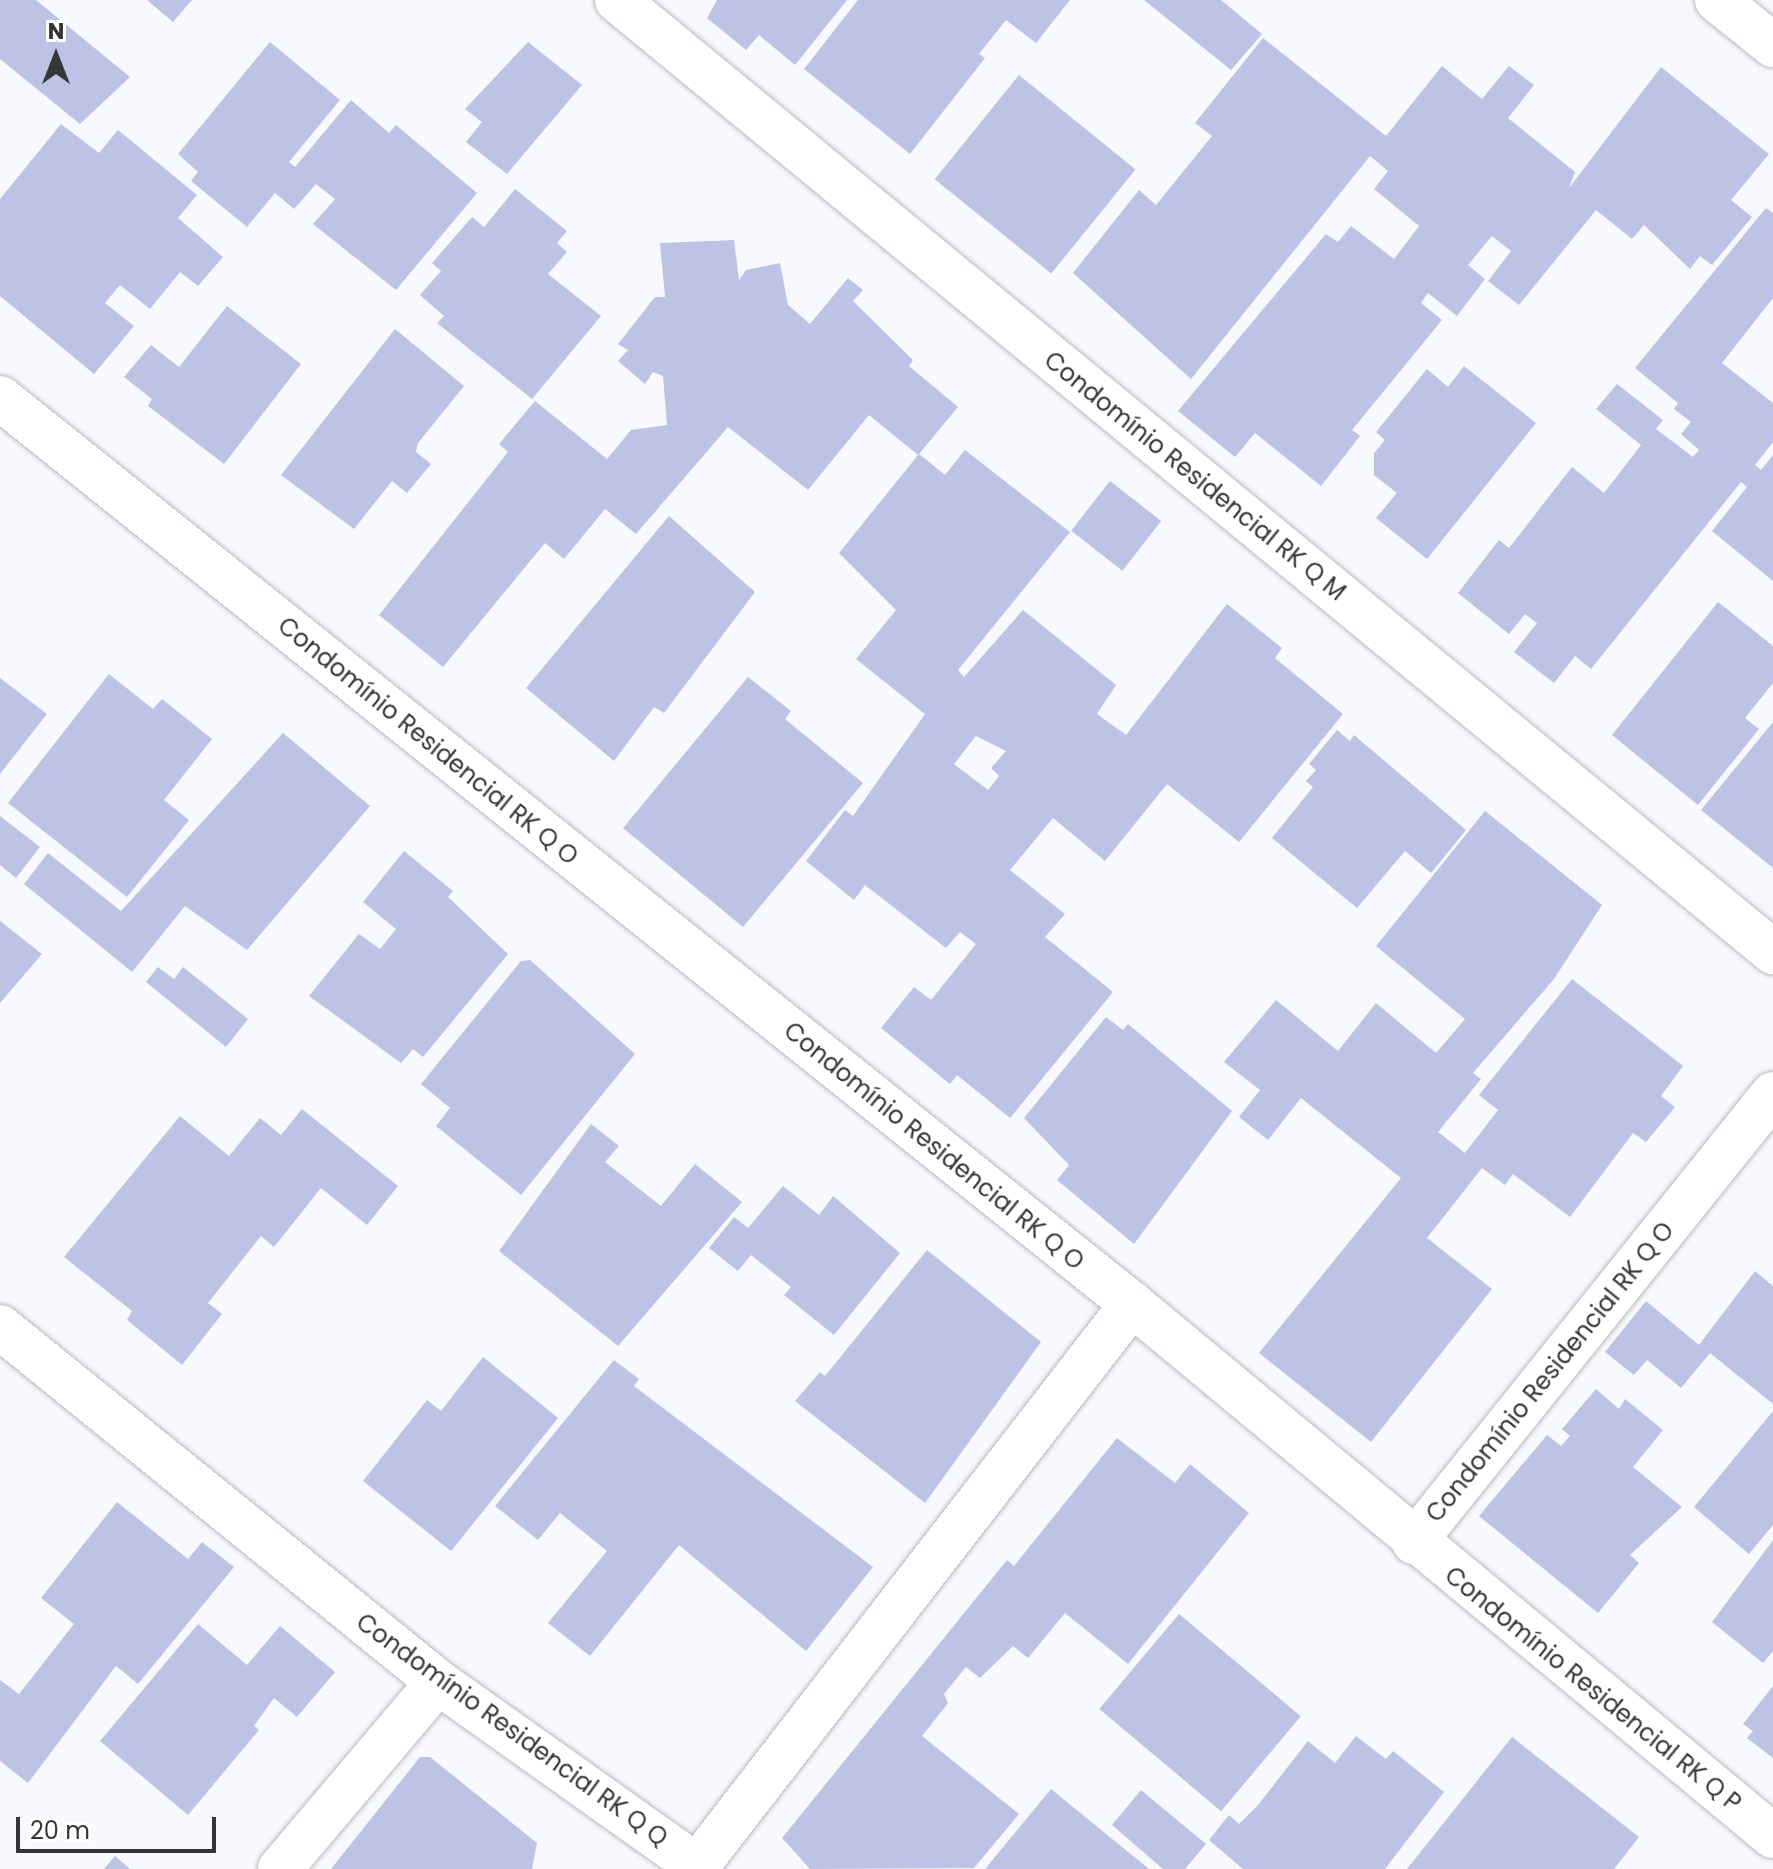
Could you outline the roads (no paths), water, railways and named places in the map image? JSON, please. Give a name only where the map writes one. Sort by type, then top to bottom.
[{"type":"street","name":"Condomínio Residencial RK Q M","points":[[617,0],[1773,952]]},
{"type":"street","points":[[1717,0],[1773,45]]},
{"type":"street","name":"Condomínio Residencial RK Q O","points":[[0,398],[1132,1304],[1414,1542],[1773,1094]]},
{"type":"street","name":"Condomínio Residencial RK Q Q","points":[[0,1327],[438,1682],[699,1867],[1132,1304]]},
{"type":"street","name":"Condomínio Residencial RK Q P","points":[[1414,1542],[1773,1836]]},
{"type":"street","points":[[280,1869],[438,1682]]}]
